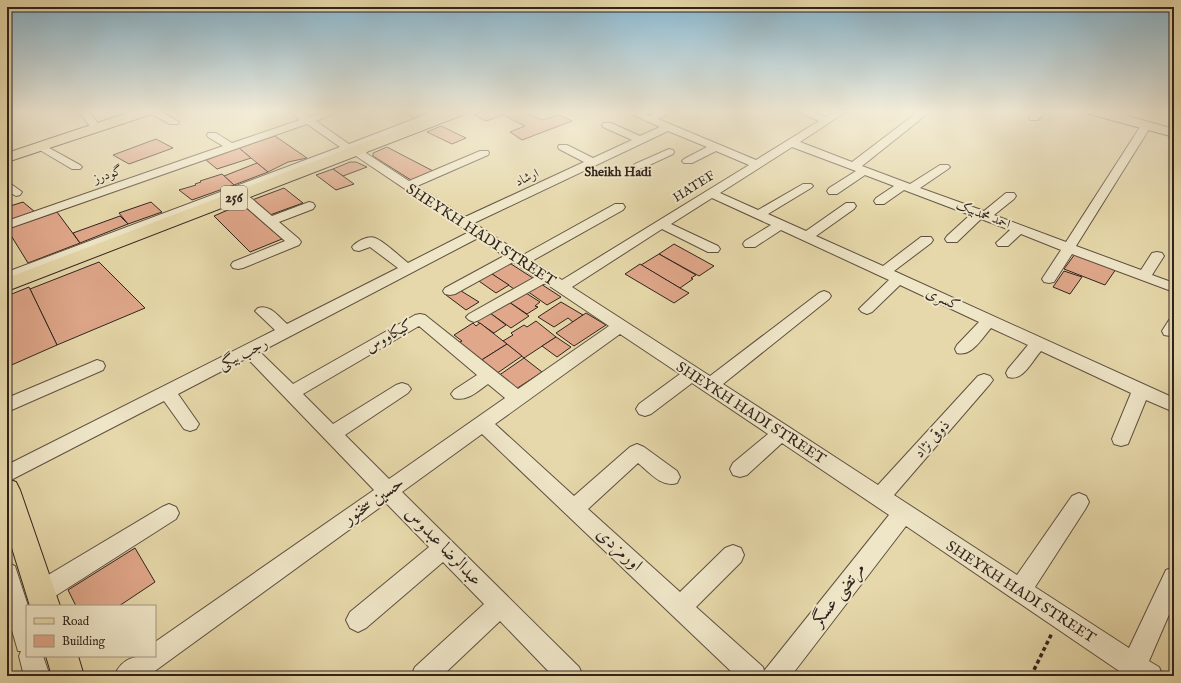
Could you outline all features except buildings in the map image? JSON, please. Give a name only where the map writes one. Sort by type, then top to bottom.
[{"type":"main road","points":[[7,158],[54,143]]},
{"type":"main road","name":"256","points":[[7,285],[241,196],[373,143]]},
{"type":"main road","points":[[7,490],[12,525],[43,599]]},
{"type":"main road","points":[[62,657],[68,676]]},
{"type":"street","points":[[225,143],[232,147]]},
{"type":"street","name":"گودرز","points":[[7,225],[244,143]]},
{"type":"street","points":[[345,143],[356,149]]},
{"type":"street","points":[[7,277],[370,143]]},
{"type":"street","name":"ارشاد","points":[[463,223],[635,143]]},
{"type":"street","points":[[706,143],[757,164]]},
{"type":"street","name":"احمد محمدبیک","points":[[792,143],[1174,288]]},
{"type":"street","name":"HATEF","points":[[561,287],[792,143]]},
{"type":"street","points":[[833,191],[889,143]]},
{"type":"street","points":[[1048,279],[1135,143]]},
{"type":"street","points":[[42,147],[76,167]]},
{"type":"street","points":[[563,147],[593,162]]},
{"type":"street","points":[[626,147],[653,159]]},
{"type":"street","points":[[688,161],[716,147]]},
{"type":"street","name":"SHEYKH HADI STREET","points":[[356,149],[360,154],[407,186],[1142,671]]},
{"type":"street","points":[[639,166],[669,152]]},
{"type":"street","points":[[407,186],[484,153]]},
{"type":"street","points":[[880,201],[944,166]]},
{"type":"street","points":[[758,215],[807,186]]},
{"type":"street","name":"کسری","points":[[711,193],[1174,405]]},
{"type":"street","points":[[238,265],[294,242],[241,196]]},
{"type":"street","points":[[952,238],[1010,196]]},
{"type":"street","points":[[271,221],[309,206]]},
{"type":"street","points":[[450,291],[517,259],[618,206]]},
{"type":"street","points":[[806,237],[850,206]]},
{"type":"street","points":[[662,224],[713,249]]},
{"type":"street","points":[[750,244],[780,225]]},
{"type":"street","points":[[1002,243],[1019,229]]},
{"type":"street","name":"رجب بیگی","points":[[7,474],[478,233]]},
{"type":"street","points":[[884,272],[926,240]]},
{"type":"street","points":[[359,246],[371,241],[407,269]]},
{"type":"street","points":[[1144,276],[1157,256]]},
{"type":"street","points":[[474,317],[545,277]]},
{"type":"street","points":[[867,309],[899,279]]},
{"type":"street","points":[[710,386],[824,296]]},
{"type":"street","points":[[263,311],[286,332]]},
{"type":"street","name":"کیکاووس","points":[[291,393],[420,319],[518,399]]},
{"type":"street","points":[[963,349],[989,320]]},
{"type":"street","name":"حسین سخنور","points":[[156,655],[620,326]]},
{"type":"street","points":[[1014,373],[1038,342]]},
{"type":"street","name":"عبدالرضا عبدوس","points":[[249,350],[569,676]]},
{"type":"street","points":[[7,405],[97,366]]},
{"type":"street","points":[[645,408],[692,374]]},
{"type":"street","points":[[460,394],[489,375]]},
{"type":"street","name":"ذوقی نژاد","points":[[879,498],[984,380]]},
{"type":"street","points":[[332,434],[402,389]]},
{"type":"street","points":[[1121,439],[1141,390]]},
{"type":"street","points":[[168,392],[190,424]]},
{"type":"street","name":"اورمزدی","points":[[483,424],[754,676]]},
{"type":"street","points":[[740,469],[782,433]]},
{"type":"street","points":[[574,509],[638,452],[670,477]]},
{"type":"street","points":[[1020,591],[1079,502]]},
{"type":"street","points":[[43,599],[169,513]]},
{"type":"street","name":"مرتضی عسگر","points":[[775,676],[903,514]]},
{"type":"street","points":[[358,620],[444,548]]},
{"type":"street","points":[[680,607],[733,554]]},
{"type":"street","points":[[7,573],[26,639]]},
{"type":"street","points":[[1142,671],[1174,577]]},
{"type":"street","points":[[424,676],[500,605]]},
{"type":"street","points":[[31,657],[37,676]]},
{"type":"street","name":"حسین سخنور","points":[[127,676],[154,657]]},
{"type":"path","points":[[1031,676],[1060,617]]},
{"type":"district","name":"Sheikh Hadi","points":[[618,172]]}]
